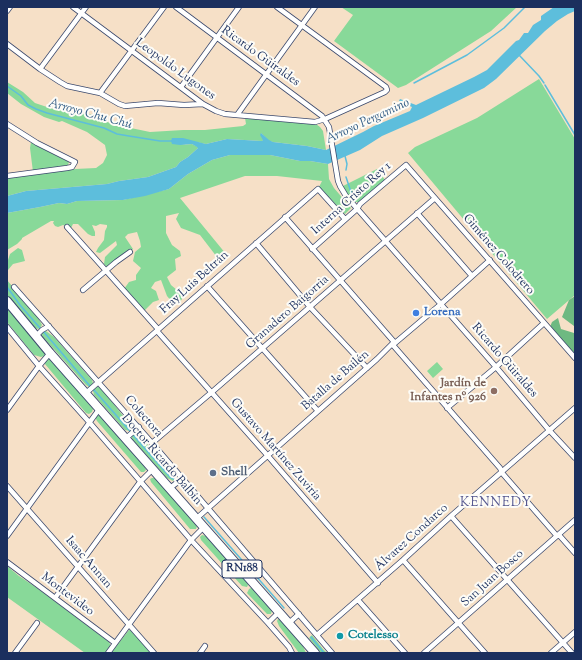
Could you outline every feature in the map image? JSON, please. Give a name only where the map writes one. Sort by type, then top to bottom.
[{"type":"highway","name":"Doctor Ricardo Balbín","points":[[7,302],[50,353],[298,633]]},
{"type":"highway","points":[[298,633],[309,653]]},
{"type":"highway","name":"RN188","points":[[298,633],[315,653]]},
{"type":"street","points":[[7,11],[10,7]]},
{"type":"street","name":"Leopoldo Lugones","points":[[72,7],[203,104],[216,111],[226,114],[315,122],[385,92],[387,89],[386,86],[302,25]]},
{"type":"street","points":[[40,69],[86,7]]},
{"type":"street","points":[[100,93],[164,7]]},
{"type":"street","name":"Ricardo Güiraldes","points":[[176,7],[325,119],[329,127],[338,181],[346,196],[575,458]]},
{"type":"street","points":[[181,87],[239,7]]},
{"type":"street","points":[[277,7],[302,25]]},
{"type":"street","points":[[237,115],[315,7]]},
{"type":"street","points":[[7,44],[40,69],[67,86],[100,93],[119,104],[126,106],[158,103],[184,105],[203,104]]},
{"type":"street","points":[[7,124],[37,143],[75,162],[72,167],[7,176]]},
{"type":"street","name":"Giménez Colodrero","points":[[406,165],[575,358]]},
{"type":"street","name":"Interna Cristo Rey 1","points":[[312,249],[357,209],[360,204],[406,165]]},
{"type":"street","name":"Fray Luis Beltrán","points":[[86,393],[318,189],[345,219]]},
{"type":"street","name":"Granadero Baigorria","points":[[152,443],[435,198]]},
{"type":"street","points":[[418,213],[472,276]]},
{"type":"street","points":[[285,217],[447,408],[500,468],[503,474],[575,553]]},
{"type":"street","name":"Gustavo Martínez Zuviría","points":[[67,227],[378,583]]},
{"type":"street","points":[[256,243],[310,307],[367,368]]},
{"type":"street","points":[[83,290],[130,252]]},
{"type":"street","name":"Batalla de Bailén","points":[[196,518],[490,260]]},
{"type":"street","points":[[207,286],[318,411]]},
{"type":"street","name":"Colectora","points":[[14,287],[139,427],[332,653]]},
{"type":"street","points":[[447,408],[496,367],[544,323]]},
{"type":"street","points":[[36,336],[49,326]]},
{"type":"street","points":[[7,327],[190,540],[268,623],[289,647],[292,653]]},
{"type":"street","points":[[7,410],[50,353]]},
{"type":"street","points":[[7,536],[100,408]]},
{"type":"street","name":"Álvarez Condarco","points":[[317,635],[378,583],[451,516],[575,408]]},
{"type":"street","points":[[126,438],[139,427]]},
{"type":"street","points":[[55,598],[140,482],[153,470]]},
{"type":"street","points":[[170,488],[183,478]]},
{"type":"street","name":"Isaac Annan","points":[[7,486],[154,653]]},
{"type":"street","points":[[451,516],[572,653]]},
{"type":"street","name":"San Juan Bosco","points":[[424,653],[575,520]]},
{"type":"street","points":[[108,653],[190,540],[204,527]]},
{"type":"street","points":[[403,560],[485,653]]},
{"type":"street","name":"Montevideo","points":[[7,562],[115,643]]},
{"type":"street","points":[[358,600],[405,653]]},
{"type":"street","points":[[268,623],[280,612]]},
{"type":"street","points":[[289,623],[299,614]]},
{"type":"street","points":[[16,653],[37,623]]},
{"type":"street","points":[[551,653],[575,632]]},
{"type":"street","points":[[200,653],[205,646]]},
{"type":"green space","points":[[341,7],[517,7],[491,31],[406,85],[398,88],[334,41],[353,15]]},
{"type":"green space","points":[[539,79],[575,139],[575,295],[547,319],[408,153],[415,147],[477,118]]},
{"type":"green space","points":[[7,82],[23,92],[35,103],[68,112],[94,115],[107,122],[150,132],[205,130],[243,126],[246,124],[245,118],[316,124],[323,131],[326,150],[269,141],[261,133],[264,140],[262,141],[227,139],[206,144],[196,142],[180,145],[192,144],[198,148],[176,167],[148,177],[107,184],[26,191],[7,196],[7,178],[75,169],[96,168],[103,163],[107,155],[105,145],[87,132],[62,121],[59,122],[44,117],[21,104],[7,93]]},
{"type":"green space","points":[[31,142],[69,162],[68,165],[33,172],[30,148]]},
{"type":"green space","points":[[230,155],[270,155],[300,161],[328,164],[329,179],[334,188],[351,208],[345,214],[319,187],[322,181],[277,176],[245,176],[180,198],[226,254],[220,261],[200,235],[181,228],[176,219],[179,213],[166,216],[166,233],[172,245],[180,251],[181,256],[175,259],[176,270],[167,277],[171,285],[184,296],[180,302],[173,303],[167,296],[161,280],[155,282],[151,288],[156,291],[159,300],[153,302],[144,311],[124,289],[129,282],[136,280],[136,275],[141,268],[133,261],[135,252],[141,247],[137,232],[128,234],[125,237],[133,249],[128,255],[124,253],[107,267],[104,264],[105,257],[117,245],[116,241],[100,253],[96,252],[104,240],[107,225],[92,225],[95,236],[92,236],[78,224],[73,224],[71,228],[63,225],[58,227],[53,223],[54,221],[51,221],[22,238],[17,244],[7,250],[7,213],[59,203],[67,204],[77,201],[123,200],[169,189],[188,174],[212,160]]},
{"type":"green space","points":[[377,169],[385,180],[359,202],[354,202],[347,194],[343,186]]},
{"type":"green space","points":[[18,248],[22,250],[25,261],[13,264],[7,270],[7,263],[10,254]]},
{"type":"green space","points":[[7,280],[37,316],[42,325],[40,328],[35,328],[7,295]]},
{"type":"green space","points":[[575,296],[575,357],[550,327],[552,322],[558,318],[561,329],[574,333],[574,326],[562,317],[569,300]]},
{"type":"green space","points":[[7,307],[44,351],[44,356],[41,357],[34,355],[7,322]]},
{"type":"green space","points":[[42,331],[46,331],[54,337],[92,380],[93,383],[89,387],[43,337],[41,333]]},
{"type":"green space","points":[[46,360],[52,360],[92,405],[92,412],[89,414],[86,413],[45,364]]},
{"type":"green space","points":[[437,362],[443,369],[433,378],[427,371]]},
{"type":"green space","points":[[97,387],[102,389],[131,426],[132,429],[130,431],[125,430],[94,395],[93,390]]},
{"type":"green space","points":[[99,415],[143,464],[146,470],[144,472],[141,472],[97,421],[96,416]]},
{"type":"green space","points":[[133,434],[137,434],[141,437],[170,470],[174,476],[173,481],[167,478],[133,440]]},
{"type":"green space","points":[[156,478],[195,523],[197,526],[196,529],[190,529],[151,482],[150,479]]},
{"type":"green space","points":[[202,535],[206,536],[247,582],[247,587],[242,586],[201,540],[200,537]]},
{"type":"green space","points":[[7,566],[109,642],[110,646],[105,653],[85,653],[7,597]]},
{"type":"green space","points":[[251,588],[253,588],[272,610],[271,614],[267,614],[247,593]]},
{"type":"green space","points":[[278,619],[281,620],[302,644],[306,653],[299,653],[279,626],[277,621]]},
{"type":"green space","points":[[129,630],[132,630],[151,653],[111,653]]},
{"type":"green space","points":[[312,635],[327,653],[321,653],[309,638]]},
{"type":"water","points":[[554,7],[575,7],[575,11],[557,21],[545,31],[496,79],[484,88],[382,136],[360,150],[328,164],[300,161],[270,155],[230,155],[212,160],[188,174],[169,189],[145,196],[123,200],[77,201],[67,204],[59,203],[7,213],[7,196],[26,191],[107,184],[148,177],[176,167],[198,148],[192,144],[172,144],[172,138],[183,138],[206,144],[227,139],[262,141],[263,140],[260,135],[261,133],[273,142],[326,150],[374,126],[410,111],[412,107],[399,101],[400,99],[416,105],[487,70],[516,41],[519,40],[524,33],[528,33],[533,25],[541,20],[541,16]]},
{"type":"waterway","points":[[414,83],[467,55],[504,28],[525,7]]},
{"type":"waterway","points":[[519,55],[544,83]]},
{"type":"waterway","points":[[545,85],[575,135]]},
{"type":"waterway","name":"Arroyo Chu Chú","points":[[7,86],[21,96],[28,105],[47,113],[104,128],[117,134],[160,141],[172,141]]},
{"type":"waterway","points":[[345,156],[347,164],[346,170]]},
{"type":"waterway","points":[[346,177],[353,198]]},
{"type":"waterway","points":[[7,287],[40,328]]},
{"type":"waterway","points":[[43,331],[90,386]]},
{"type":"waterway","points":[[94,390],[130,431]]},
{"type":"waterway","points":[[134,436],[170,477],[174,479]]},
{"type":"waterway","points":[[204,517],[284,608]]},
{"type":"waterway","points":[[311,637],[324,653]]},
{"type":"place","name":"Lorena","points":[[416,313]]},
{"type":"place","name":"Jardín de Infantes nº 926","points":[[494,391]]},
{"type":"place","name":"Shell","points":[[213,473]]},
{"type":"place","name":"Cotelesso","points":[[340,636]]},
{"type":"district","name":"KENNEDY","points":[[496,504]]},
{"type":"water label","name":"Arroyo Pergamino","points":[[368,122]]}]
